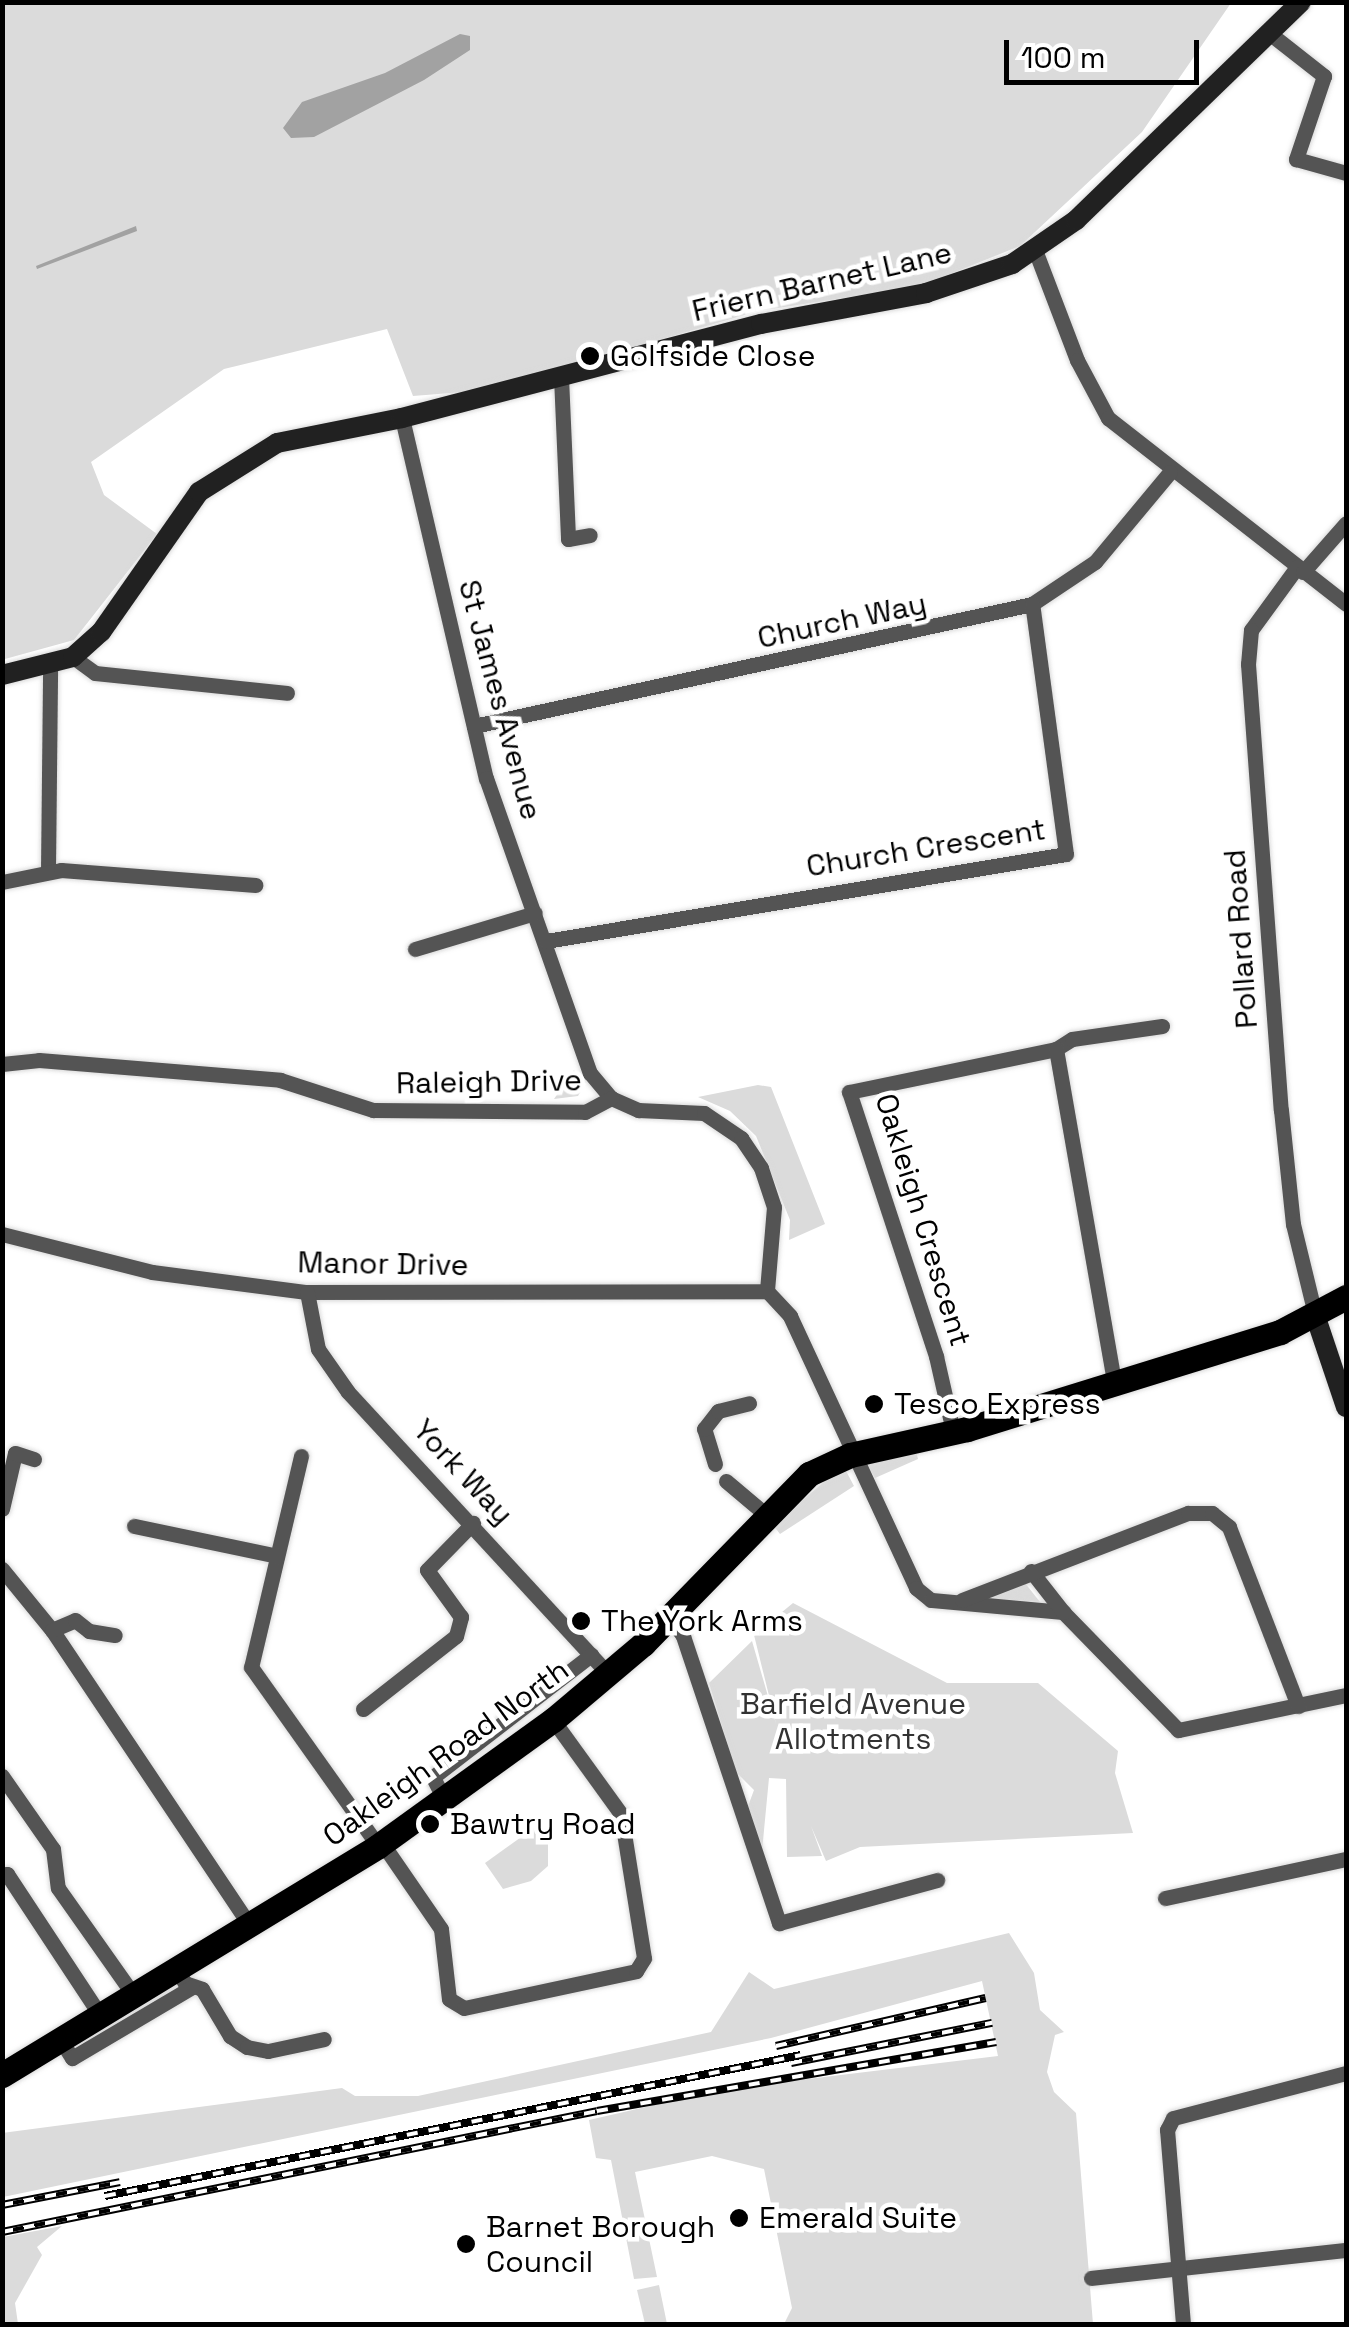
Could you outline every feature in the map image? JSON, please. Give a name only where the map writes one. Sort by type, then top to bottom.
[{"type":"main road","name":"Friern Barnet Lane","points":[[2,675],[73,657],[101,632],[199,492],[276,443],[402,418],[760,324],[926,293],[993,272],[1035,250],[1273,36],[1301,2]]},
{"type":"main road","name":"Oakleigh Road North","points":[[3,2074],[136,1997],[185,1979],[250,1926],[380,1845],[444,1799],[517,1731],[553,1720],[609,1675],[764,1513],[809,1474],[850,1454],[954,1432],[1115,1386],[1316,1318],[1346,1297]]},
{"type":"main road","points":[[1316,1318],[1346,1407]]},
{"type":"street","points":[[1273,36],[1324,76],[1296,159],[1346,174]]},
{"type":"street","points":[[1035,250],[1077,360],[1108,418],[1170,472],[1346,604]]},
{"type":"street","points":[[561,377],[568,538],[590,535]]},
{"type":"street","name":"St James Avenue","points":[[402,418],[486,778],[590,1073],[611,1098]]},
{"type":"street","name":"Church Way","points":[[474,726],[1032,604],[1094,562],[1170,472]]},
{"type":"street","name":"Pollard Road","points":[[1316,1318],[1293,1224],[1283,1129],[1248,664],[1251,630],[1300,570],[1346,524]]},
{"type":"street","name":"Church Crescent","points":[[546,941],[1066,854],[1032,604]]},
{"type":"street","points":[[73,657],[95,673],[287,693]]},
{"type":"street","points":[[48,870],[50,664]]},
{"type":"street","points":[[2,882],[48,870],[255,885]]},
{"type":"street","points":[[414,948],[536,913]]},
{"type":"street","points":[[1115,1386],[1056,1049],[1072,1040],[1162,1026]]},
{"type":"street","name":"Oakleigh Crescent","points":[[954,1432],[936,1356],[849,1092],[1056,1049]]},
{"type":"street","name":"Raleigh Drive","points":[[2,1064],[39,1060],[280,1080],[373,1110],[585,1112],[611,1098],[638,1110],[704,1113],[742,1138],[774,1207],[768,1292]]},
{"type":"street","name":"Manor Drive","points":[[2,1234],[152,1272],[307,1292],[768,1292]]},
{"type":"street","name":"York Way","points":[[307,1292],[318,1349],[332,1371],[609,1675]]},
{"type":"street","points":[[768,1292],[790,1316],[850,1454],[916,1588],[931,1600],[1063,1612]]},
{"type":"street","points":[[715,1464],[704,1429],[718,1411],[748,1403]]},
{"type":"street","points":[[2,1510],[15,1453],[34,1459]]},
{"type":"street","points":[[301,1456],[251,1667],[441,1930],[449,1999],[464,2008],[636,1971],[644,1958],[621,1814],[553,1720]]},
{"type":"street","points":[[726,1480],[764,1513]]},
{"type":"street","points":[[962,1600],[1188,1513],[1212,1514],[1229,1527],[1298,1706]]},
{"type":"street","points":[[363,1709],[456,1636],[461,1616],[428,1570],[474,1523]]},
{"type":"street","points":[[134,1526],[278,1556]]},
{"type":"street","points":[[2,1569],[52,1630],[250,1926]]},
{"type":"street","points":[[1031,1571],[1063,1612],[1178,1730],[1346,1695]]},
{"type":"street","points":[[668,1615],[684,1636],[779,1924],[936,1880]]},
{"type":"street","points":[[52,1630],[75,1620],[89,1631],[116,1635]]},
{"type":"street","points":[[517,1731],[591,1655]]},
{"type":"street","points":[[2,1776],[52,1848],[58,1888],[136,1997]]},
{"type":"street","points":[[1166,1898],[1346,1859]]},
{"type":"street","points":[[5,1876],[102,2018]]},
{"type":"street","points":[[62,2042],[72,2058],[185,1979],[202,1988],[230,2036],[246,2048],[268,2052],[324,2039]]},
{"type":"street","points":[[1183,2324],[1167,2130],[1173,2118],[1346,2073]]},
{"type":"street","points":[[1091,2278],[1346,2250]]},
{"type":"green space","points":[[3,3],[1231,3],[1142,132],[1020,246],[920,286],[758,311],[488,390],[413,396],[387,329],[224,369],[91,462],[104,495],[157,534],[74,640],[5,659]]},
{"type":"green space","points":[[574,1070],[582,1089],[578,1096],[554,1099]]},
{"type":"green space","points":[[758,1085],[771,1087],[825,1224],[789,1240],[790,1220],[756,1136],[730,1111],[698,1097]]},
{"type":"green space","points":[[916,1451],[918,1459],[875,1478],[867,1464]]},
{"type":"green space","points":[[837,1471],[846,1471],[854,1486],[780,1534],[773,1525]]},
{"type":"green space","points":[[1025,1583],[1040,1602],[986,1598]]},
{"type":"green space","name":"Barfield Avenue Allotments","points":[[793,1603],[947,1683],[1038,1683],[1118,1751],[1115,1773],[1133,1833],[860,1847],[826,1861],[811,1826],[822,1856],[787,1857],[786,1779],[769,1778],[762,1851],[747,1809],[754,1790],[736,1772],[709,1683],[752,1641],[776,1724],[754,1635]]},
{"type":"green space","points":[[538,1825],[548,1842],[548,1866],[531,1881],[503,1889],[485,1863]]},
{"type":"green space","points":[[1009,1933],[1034,1973],[1040,2010],[1064,2032],[1055,2035],[1047,2072],[1054,2092],[1076,2113],[1093,2324],[784,2324],[792,2308],[764,2169],[712,2156],[635,2172],[657,2277],[634,2279],[611,2160],[596,2158],[589,2120],[724,2089],[998,2056],[982,1981],[771,2038],[3,2197],[2,2133],[342,2088],[355,2096],[418,2096],[711,2032],[749,1972],[774,1989]]},
{"type":"green space","points":[[62,2226],[37,2247],[42,2255],[15,2303],[18,2324],[3,2324],[3,2237]]},
{"type":"green space","points":[[659,2285],[667,2324],[645,2324],[637,2290]]},
{"type":"shaded area","points":[[460,34],[470,36],[470,50],[424,80],[314,137],[291,138],[283,128],[302,102],[385,73]]},
{"type":"shaded area","points":[[136,226],[137,231],[37,269],[36,266]]},
{"type":"railway","points":[[776,2046],[986,1998]]},
{"type":"railway","points":[[791,2063],[992,2023]]},
{"type":"railway","points":[[2,2232],[597,2111],[996,2042]]},
{"type":"railway","points":[[105,2196],[801,2055]]},
{"type":"railway","points":[[2,2205],[120,2182]]},
{"type":"place","name":"Golfside Close","points":[[590,356]]},
{"type":"place","name":"Tesco Express","points":[[874,1404]]},
{"type":"place","name":"The York Arms","points":[[581,1621]]},
{"type":"place","name":"Bawtry Road","points":[[430,1824]]},
{"type":"place","name":"Emerald Suite","points":[[739,2218]]},
{"type":"place","name":"Barnet Borough Council","points":[[466,2244]]}]
